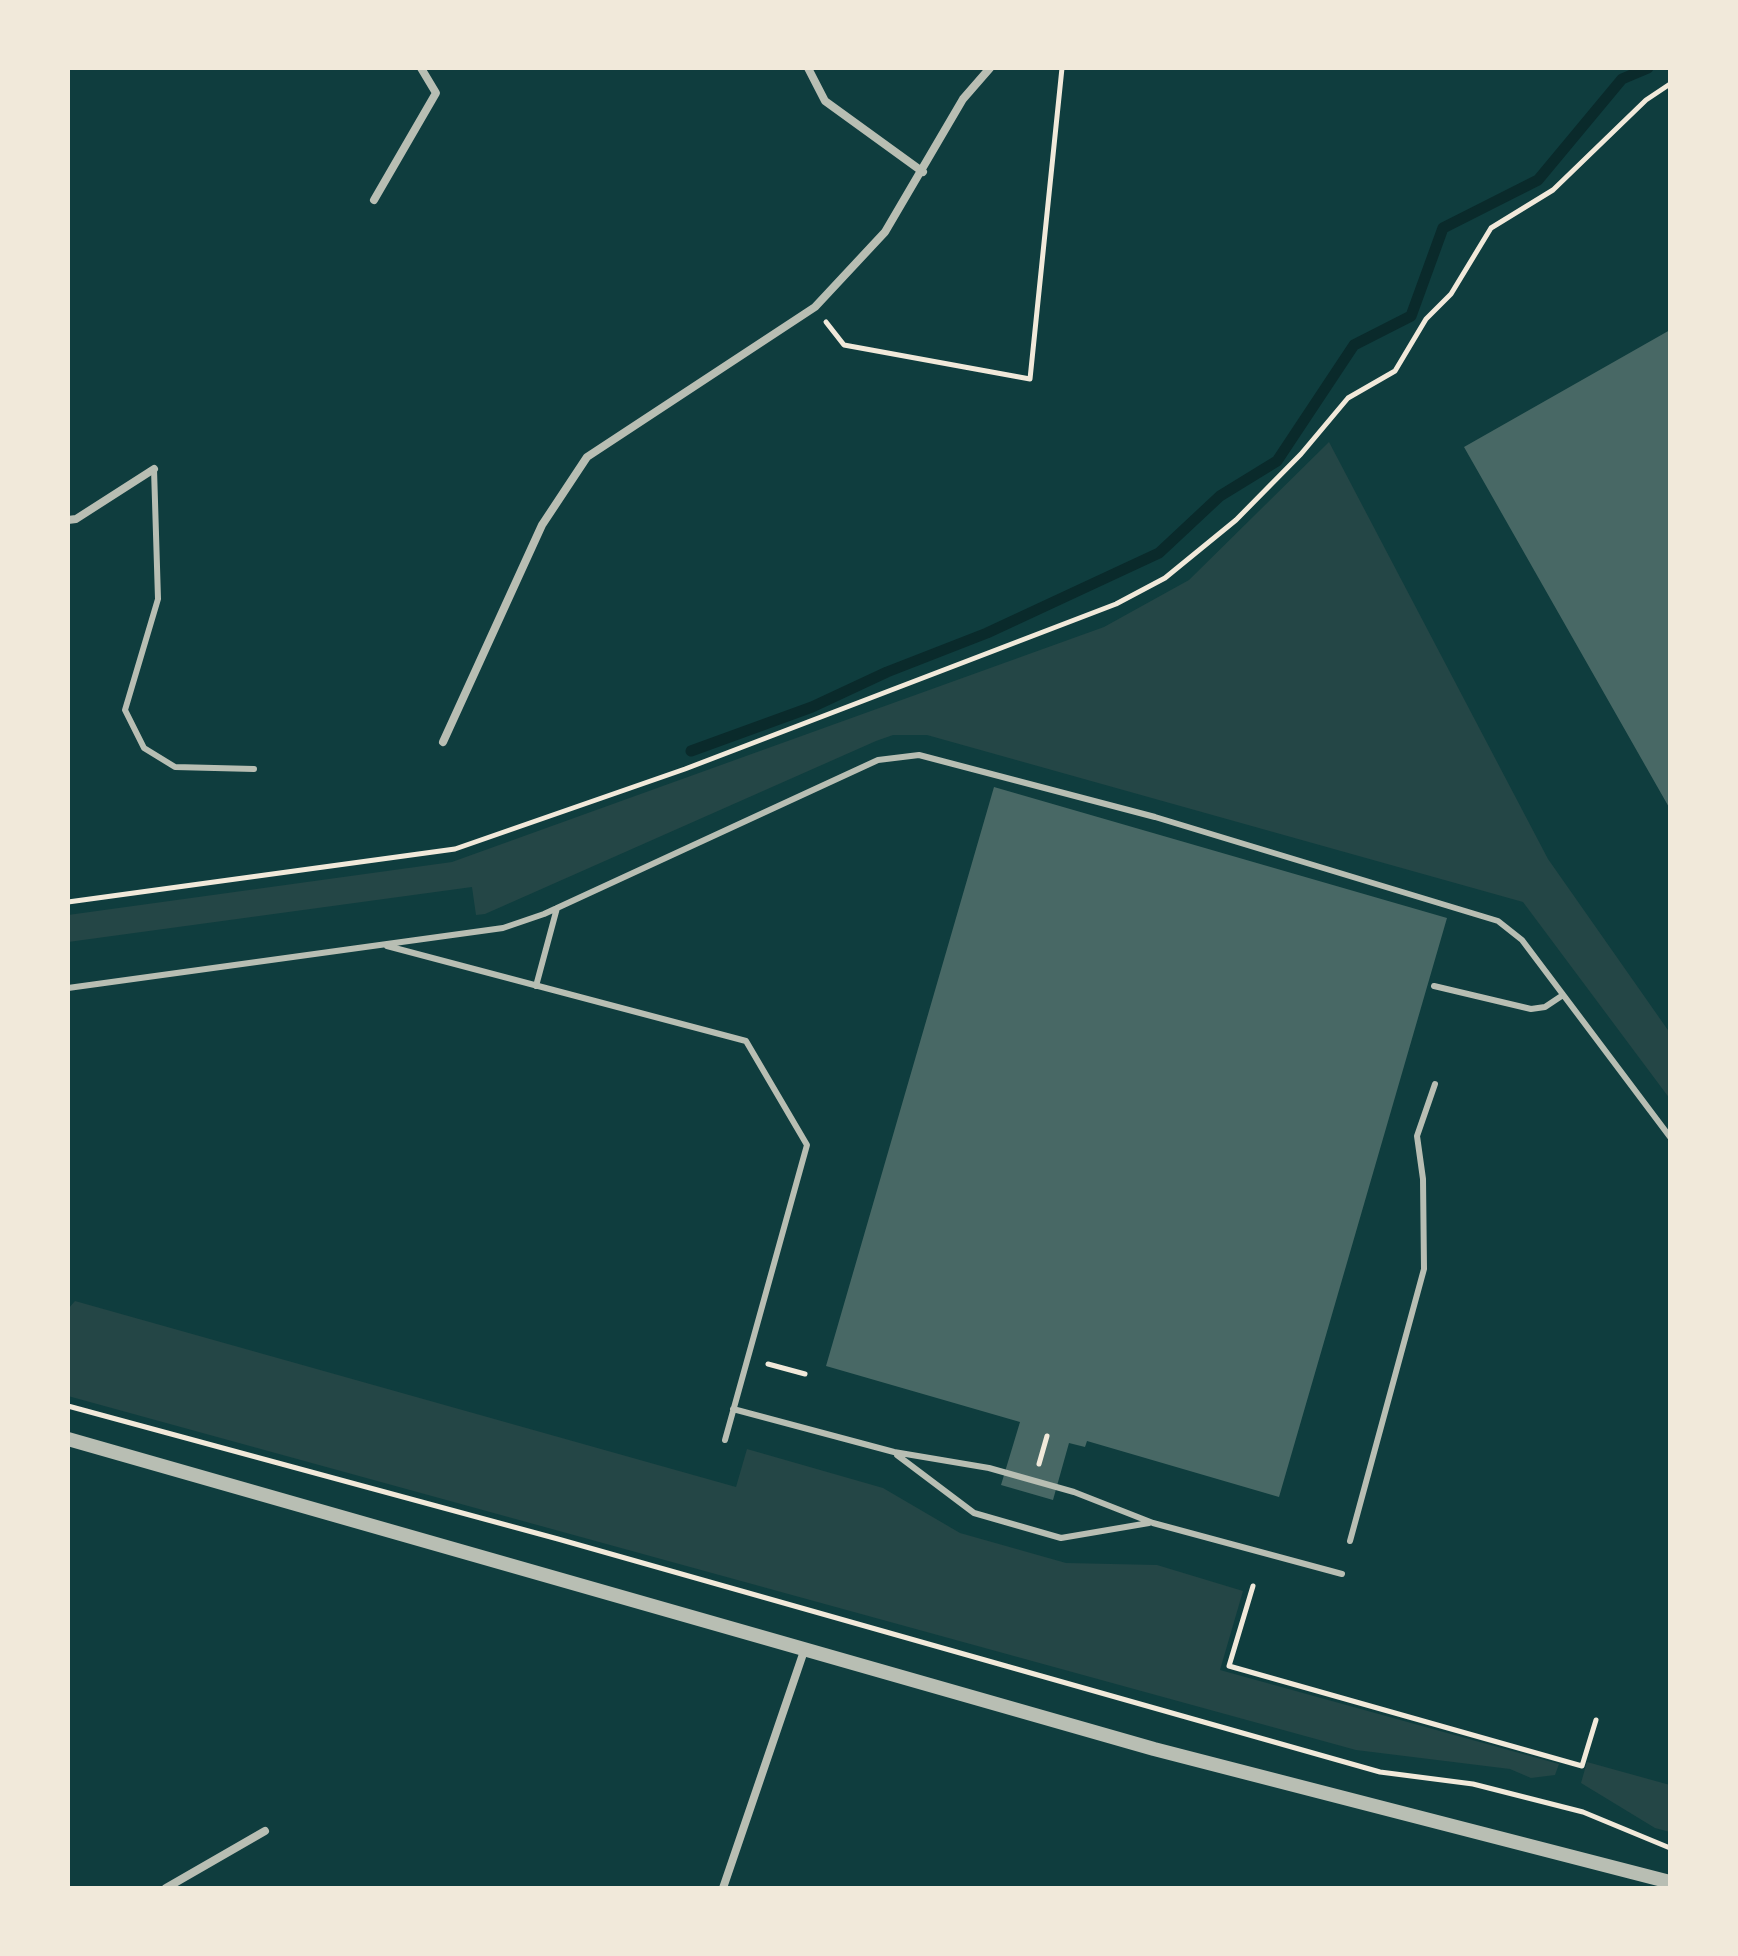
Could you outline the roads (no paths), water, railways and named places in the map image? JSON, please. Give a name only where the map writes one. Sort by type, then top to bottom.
[{"type":"street","points":[[374,200],[436,93],[421,68]]},
{"type":"street","points":[[808,68],[825,101],[923,172]]},
{"type":"street","points":[[443,742],[542,525],[587,457],[815,307],[885,232],[923,172],[963,99],[990,68]]},
{"type":"street","points":[[68,520],[76,519],[154,469]]},
{"type":"street","points":[[68,1439],[804,1651],[1407,1817],[1651,1882],[1670,1882]]},
{"type":"street","points":[[723,1888],[804,1651]]},
{"type":"street","points":[[166,1888],[265,1831]]},
{"type":"lane","points":[[154,469],[158,599],[125,710],[144,748],[175,767],[254,769]]},
{"type":"lane","points":[[68,988],[503,928],[557,908],[878,760],[919,755],[1155,817],[1484,915],[1511,929],[1670,1137]]},
{"type":"lane","points":[[536,986],[557,908]]},
{"type":"lane","points":[[384,945],[746,1041],[807,1145],[725,1440]]},
{"type":"lane","points":[[1434,986],[1531,1009],[1545,1007],[1563,995]]},
{"type":"lane","points":[[1350,1541],[1424,1269],[1423,1179],[1417,1136],[1435,1084]]},
{"type":"lane","points":[[733,1409],[894,1452],[1004,1472],[1074,1492],[1153,1523],[1342,1574]]},
{"type":"lane","points":[[894,1452],[974,1513],[1061,1538],[1153,1523]]},
{"type":"waterway","points":[[691,751],[812,707],[887,672],[987,633],[1159,553],[1220,496],[1277,461],[1354,345],[1411,316],[1443,228],[1538,180],[1622,79],[1648,68]]}]
